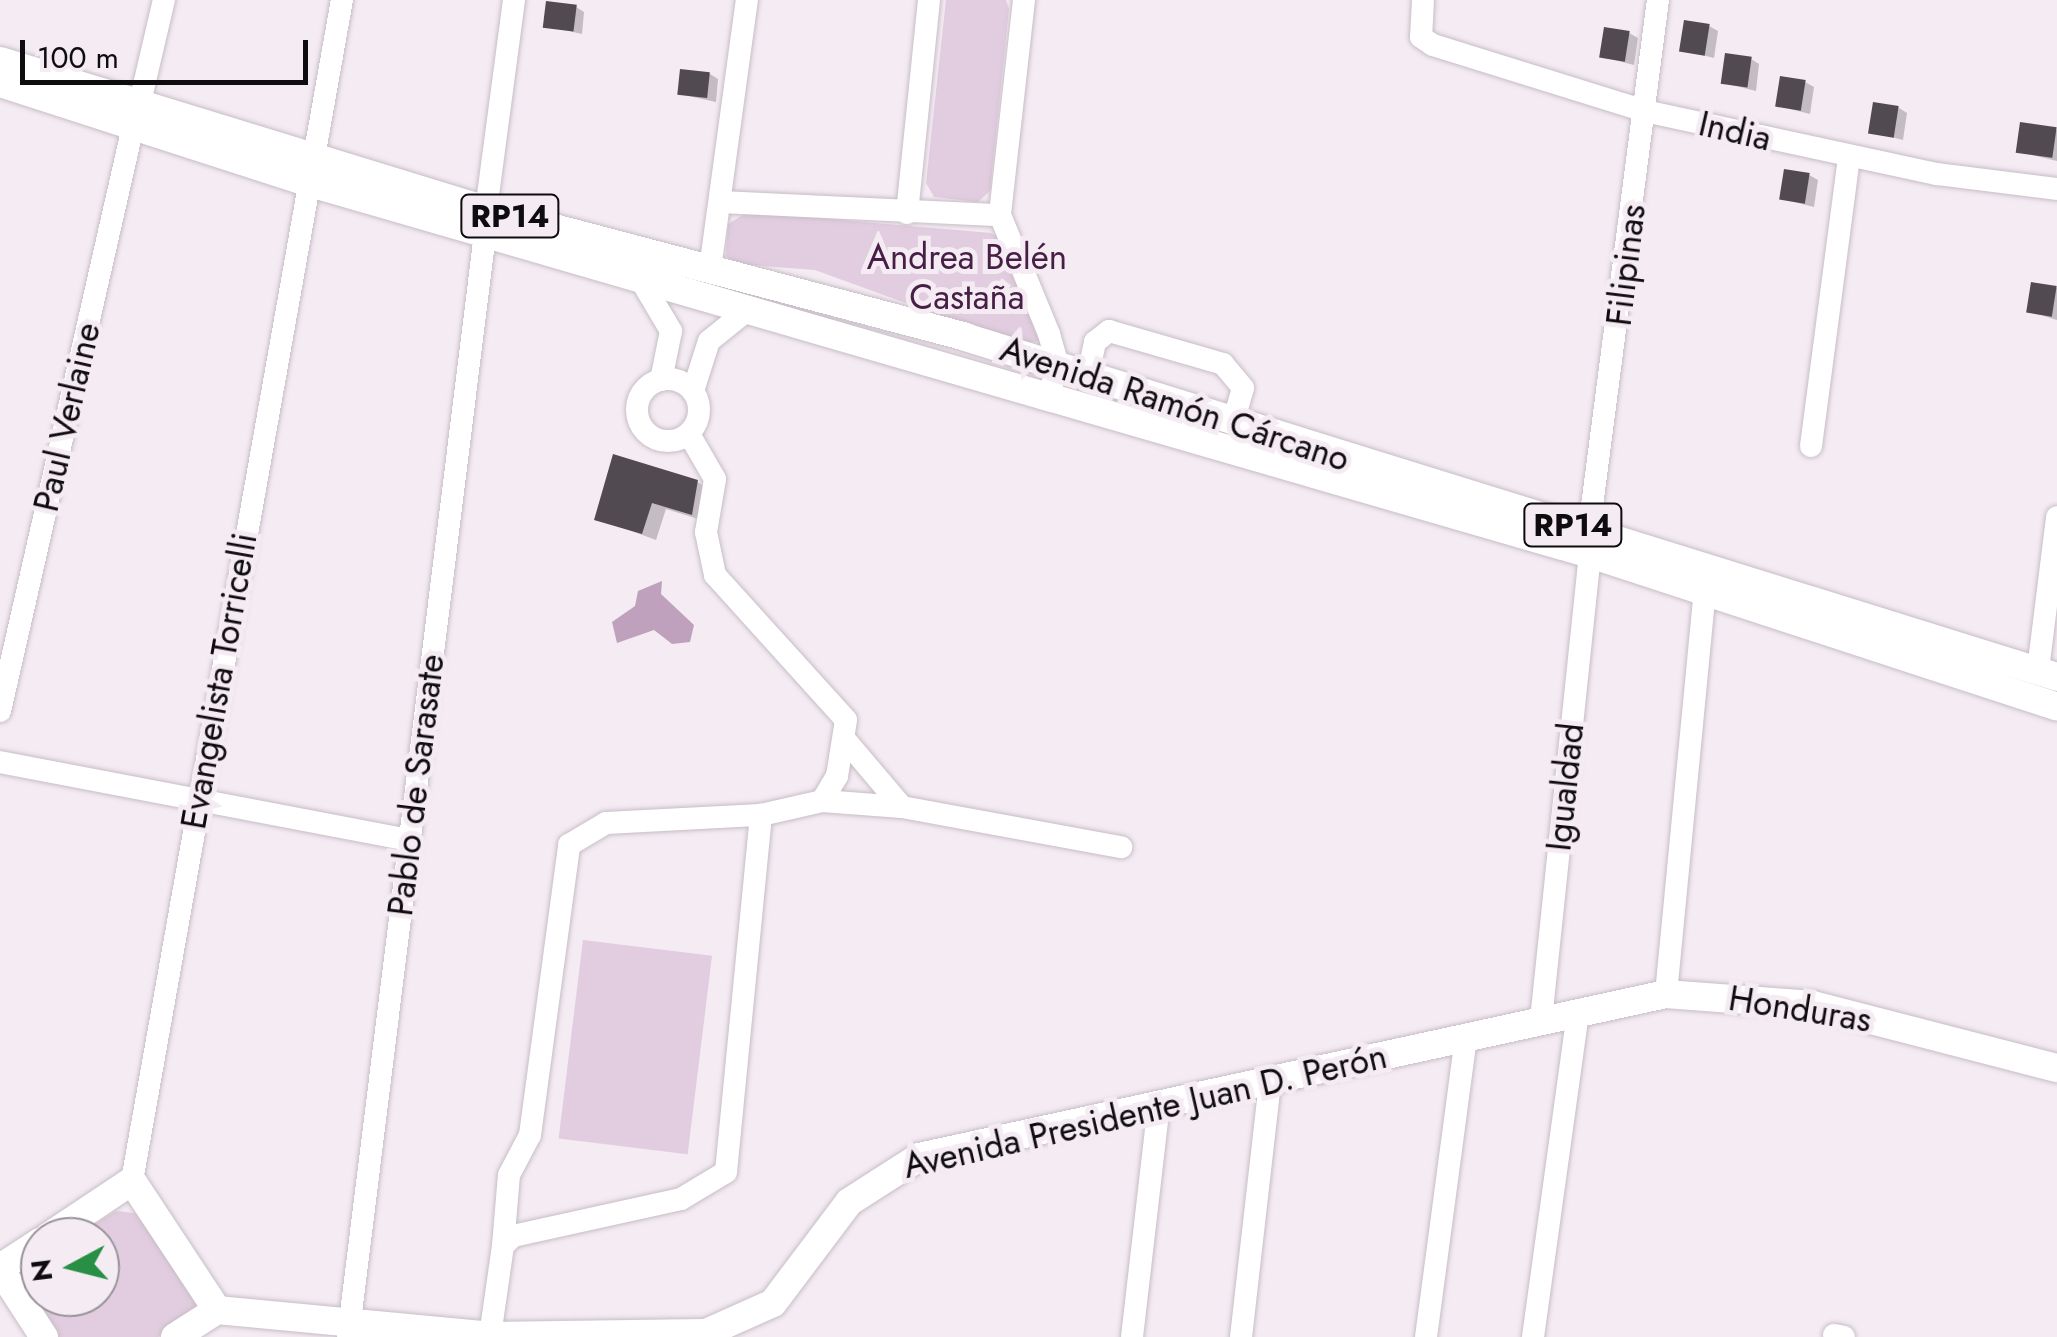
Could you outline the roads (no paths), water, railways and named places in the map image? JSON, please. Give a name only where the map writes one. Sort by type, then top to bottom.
[{"type":"main road","name":"Avenida Ramón Cárcano","points":[[0,62],[309,170],[485,222],[639,277],[1048,396],[1229,436]]},
{"type":"main road","name":"RP14","points":[[0,82],[137,112]]},
{"type":"main road","name":"Avenida Ramón Cárcano","points":[[485,222],[710,269],[1058,366],[1088,375],[1229,436]]},
{"type":"main road","points":[[868,342],[909,341],[1040,380],[1058,366]]},
{"type":"main road","name":"RP14","points":[[1229,436],[2047,673]]},
{"type":"main road","name":"RP14","points":[[1590,541],[1706,589],[2057,707]]},
{"type":"main road","name":"Honduras","points":[[1541,1020],[1666,994],[1813,1005],[2057,1068]]},
{"type":"main road","name":"Avenida Presidente Juan D. Perón","points":[[217,1310],[348,1330],[490,1336],[686,1335],[732,1325],[792,1286],[849,1202],[892,1168],[1159,1104],[1541,1020]]},
{"type":"main road","points":[[78,1217],[132,1181],[217,1310],[175,1337]]},
{"type":"main road","points":[[0,1268],[44,1337]]},
{"type":"street","name":"Paul Verlaine","points":[[0,711],[5,668],[164,0]]},
{"type":"street","name":"Evangelista Torricelli","points":[[132,1181],[342,0]]},
{"type":"street","name":"Pablo de Sarasate","points":[[348,1330],[514,0]]},
{"type":"street","points":[[710,269],[747,0]]},
{"type":"street","points":[[907,213],[929,0]]},
{"type":"street","points":[[1024,0],[1000,215],[1058,366],[1048,396]]},
{"type":"street","name":"India","points":[[1422,0],[1422,37],[1646,111],[1849,156],[2057,189]]},
{"type":"street","name":"Filipinas","points":[[1590,541],[1658,0]]},
{"type":"street","points":[[1811,446],[1849,156]]},
{"type":"street","points":[[722,202],[1000,215]]},
{"type":"street","points":[[639,277],[671,331],[662,380]]},
{"type":"street","points":[[689,434],[699,408],[693,391],[708,341],[750,308]]},
{"type":"street","points":[[671,331],[708,341]]},
{"type":"street","points":[[1088,375],[1095,342],[1109,331],[1223,364],[1243,388],[1229,436]]},
{"type":"street","points":[[689,434],[660,440],[638,419],[644,390],[662,380],[693,391]]},
{"type":"street","points":[[689,434],[715,479],[706,532],[715,575],[838,701],[847,742],[902,806]]},
{"type":"street","points":[[2047,673],[2057,516]]},
{"type":"street","name":"Igualdad","points":[[1541,1020],[1590,541]]},
{"type":"street","points":[[1666,994],[1706,589]]},
{"type":"street","points":[[822,801],[847,742]]},
{"type":"street","points":[[0,762],[198,803],[409,840]]},
{"type":"street","points":[[490,1336],[509,1175],[530,1135],[569,845],[606,823],[761,815],[822,801],[902,806],[1121,847]]},
{"type":"street","points":[[502,1246],[532,1228],[681,1198],[726,1172],[761,815]]},
{"type":"street","points":[[1533,1337],[1578,1011]]},
{"type":"street","points":[[1426,1337],[1466,1037]]},
{"type":"street","points":[[1241,1337],[1270,1081]]},
{"type":"street","points":[[1132,1337],[1159,1104]]},
{"type":"park label","name":"Andrea Belén Castaña","points":[[967,277]]}]
